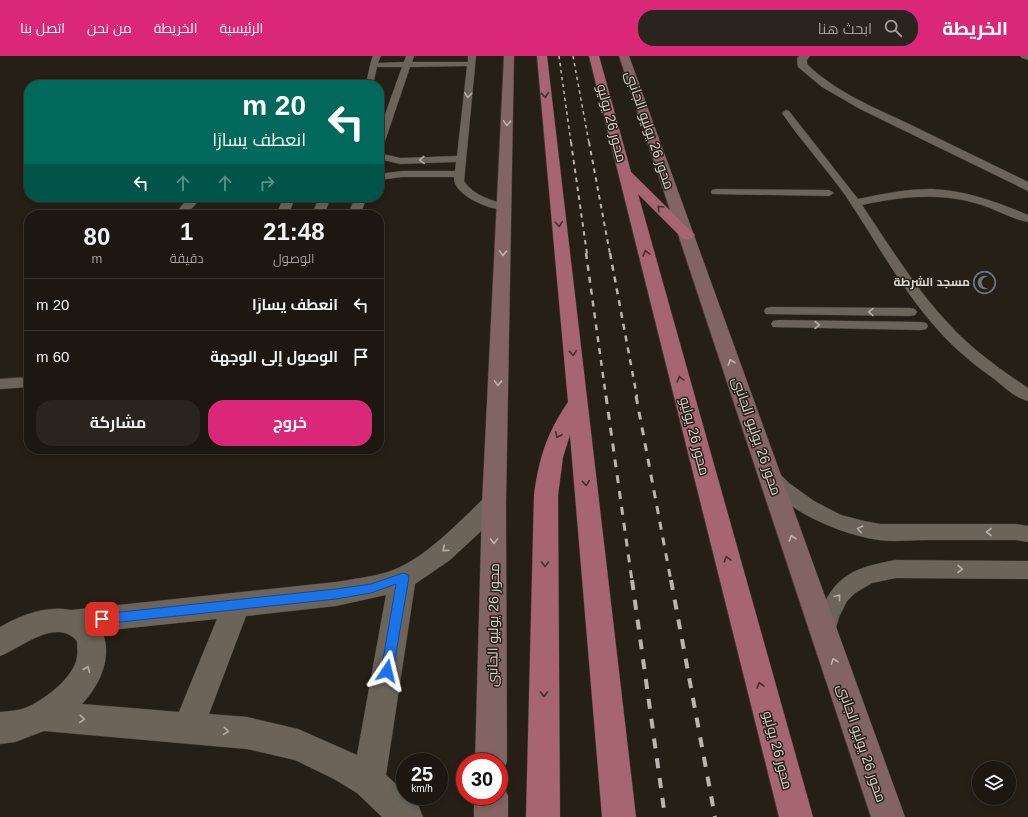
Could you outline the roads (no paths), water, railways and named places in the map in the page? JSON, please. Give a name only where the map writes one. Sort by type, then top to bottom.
[{"type":"highway","points":[[542,56],[619,817]]},
{"type":"highway","name":"محور 26 يوليو","points":[[594,56],[796,817]]},
{"type":"highway","points":[[625,173],[687,235]]},
{"type":"highway","points":[[543,817],[546,495],[548,468],[555,443],[565,422],[578,402]]},
{"type":"main road","name":"محور 26 يوليو الجانبى","points":[[491,753],[494,504],[509,56]]},
{"type":"main road","name":"محور 26 يوليو الجانبى","points":[[624,56],[888,817]]},
{"type":"main road","points":[[491,805],[491,817]]},
{"type":"street","points":[[805,56],[802,59],[802,65],[810,73],[857,104],[889,121],[1028,187]]},
{"type":"street","points":[[6,634],[44,622],[72,622],[371,589],[403,577],[431,560],[494,504]]},
{"type":"street","points":[[369,781],[403,577]]},
{"type":"street","points":[[188,728],[236,605]]},
{"type":"street","points":[[0,728],[22,725],[44,716],[63,703],[78,687],[88,670],[92,653],[91,639],[84,629],[72,622]]},
{"type":"street","points":[[44,716],[247,733],[298,745],[346,767],[369,781],[406,817]]},
{"type":"lane","points":[[371,80],[377,56]]},
{"type":"lane","points":[[374,65],[408,60],[472,60],[459,181],[462,186],[473,196],[482,201],[504,207]]},
{"type":"lane","points":[[384,124],[390,101],[408,60]]},
{"type":"lane","points":[[786,113],[855,203],[914,290],[934,316],[961,344],[995,374],[1028,396]]},
{"type":"lane","points":[[384,157],[400,160],[461,159]]},
{"type":"lane","points":[[384,176],[402,174],[459,174]]},
{"type":"lane","points":[[716,192],[829,193]]},
{"type":"lane","points":[[855,203],[904,194],[944,194],[986,202],[1028,219]]},
{"type":"lane","points":[[184,210],[190,202]]},
{"type":"lane","points":[[771,311],[910,312]]},
{"type":"lane","points":[[778,324],[921,326]]},
{"type":"lane","points":[[0,384],[24,382]]},
{"type":"lane","points":[[770,475],[782,489],[798,502],[816,513],[836,522],[858,529],[880,532],[1016,532],[1028,534]]},
{"type":"lane","points":[[825,632],[828,615],[836,599],[851,584],[878,571],[896,569],[1028,570]]},
{"type":"railway","points":[[559,56],[571,143]]},
{"type":"railway","points":[[573,56],[589,143]]},
{"type":"railway","points":[[571,142],[587,254]]},
{"type":"railway","points":[[589,142],[610,254]]},
{"type":"railway","points":[[586,253],[606,397]]},
{"type":"railway","points":[[610,253],[637,397]]},
{"type":"railway","points":[[606,396],[632,581]]},
{"type":"railway","points":[[636,396],[671,581]]},
{"type":"railway","points":[[632,580],[665,817]]},
{"type":"railway","points":[[671,580],[715,817]]},
{"type":"place","name":"مسجد الشرطة","points":[[985,282]]}]
